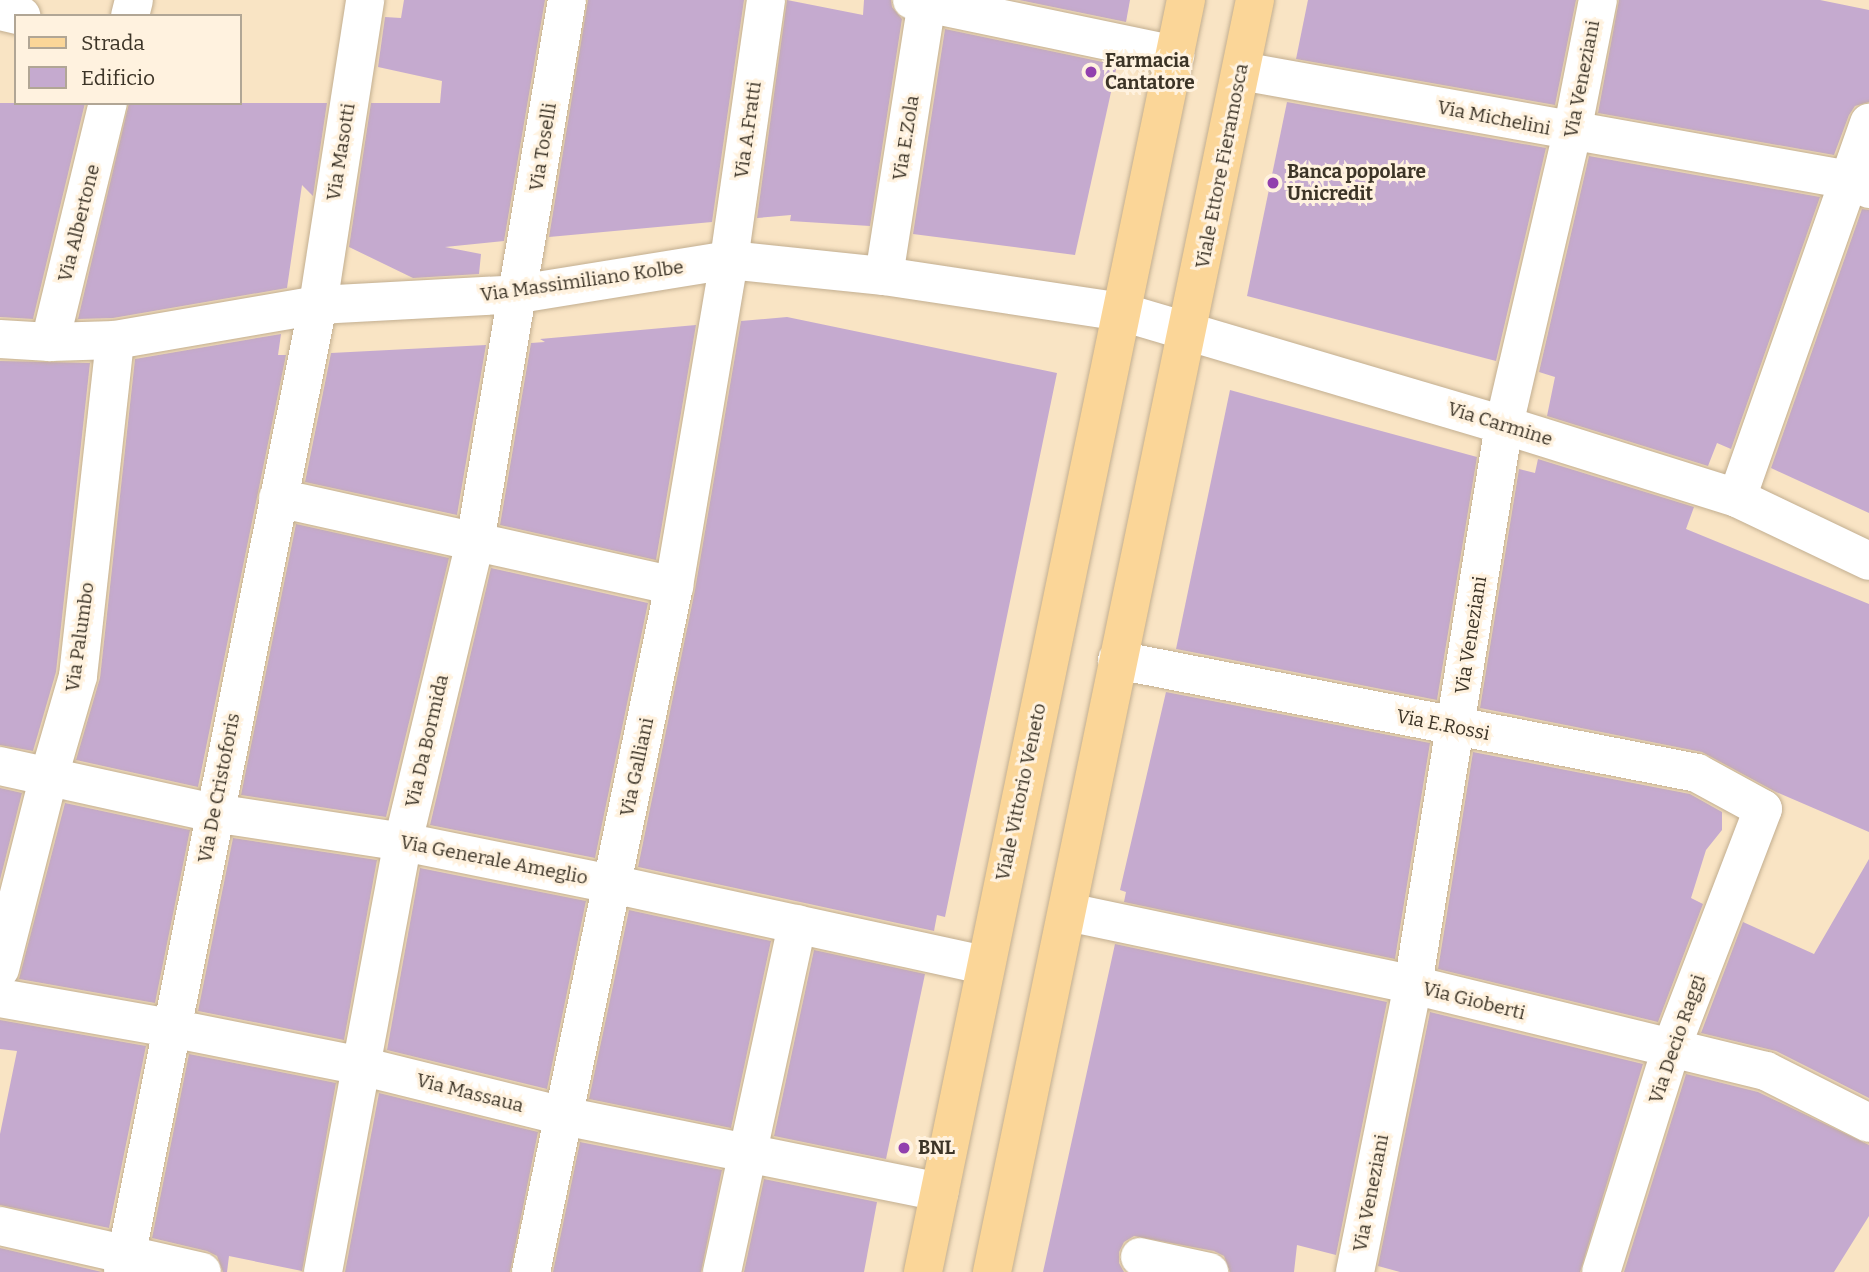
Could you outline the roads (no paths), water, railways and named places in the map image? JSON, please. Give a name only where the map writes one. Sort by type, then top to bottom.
[{"type":"main road","points":[[1122,312],[1186,0]]},
{"type":"main road","name":"Viale Ettore Fieramosca","points":[[1188,332],[1255,0]]},
{"type":"main road","name":"Viale Vittorio Veneto","points":[[923,1272],[1122,312]]},
{"type":"main road","points":[[992,1272],[1068,912],[1117,660],[1188,332]]},
{"type":"street","name":"Via Masotti","points":[[318,305],[365,0]]},
{"type":"street","name":"Via Toselli","points":[[519,294],[567,0]]},
{"type":"street","name":"Via A.Fratti","points":[[729,260],[766,0]]},
{"type":"street","name":"Via Veneziani","points":[[1355,1272],[1413,985],[1457,728],[1504,425],[1572,132],[1598,0]]},
{"type":"street","points":[[922,1],[1175,55]]},
{"type":"street","name":"Via E.Zola","points":[[884,275],[922,1]]},
{"type":"street","name":"Via Michelini","points":[[1241,71],[1859,185]]},
{"type":"street","name":"Via Albertone","points":[[50,342],[108,105]]},
{"type":"street","points":[[1737,498],[1859,185],[1869,123]]},
{"type":"street","name":"Via Massimiliano Kolbe","points":[[0,339],[50,342],[115,340],[318,305],[519,294],[729,260],[884,275],[1122,312]]},
{"type":"street","name":"Via Galliani","points":[[531,1272],[674,586],[729,260]]},
{"type":"street","name":"Via Da Bormida","points":[[323,1272],[402,842],[475,542],[519,294]]},
{"type":"street","name":"Via De Cristoforis","points":[[125,1264],[318,305]]},
{"type":"street","name":"Via Carmine","points":[[1122,312],[1504,425],[1737,498],[1869,561]]},
{"type":"street","name":"Via Palumbo","points":[[0,969],[49,776],[78,676],[115,340]]},
{"type":"street","points":[[278,498],[674,586]]},
{"type":"street","name":"Via E.Rossi","points":[[1117,660],[1697,773],[1763,809]]},
{"type":"street","name":"Via Generale Ameglio","points":[[0,766],[214,813],[402,842],[612,884],[985,965]]},
{"type":"street","name":"Via Decio Raggi","points":[[1601,1272],[1671,1049],[1763,809]]},
{"type":"street","name":"Via Gioberti","points":[[1068,912],[1413,985],[1766,1071],[1869,1123]]},
{"type":"street","points":[[722,1272],[797,924]]},
{"type":"street","name":"Via Massaua","points":[[0,998],[171,1028],[361,1066],[563,1116],[939,1192]]},
{"type":"street","points":[[0,1226],[125,1264],[202,1272]]},
{"type":"street","points":[[1140,1257],[1209,1272]]},
{"type":"place","name":"Farmacia Cantatore","points":[[1091,72]]},
{"type":"place","name":"Banca popolare Unicredit","points":[[1273,183]]},
{"type":"place","name":"BNL","points":[[904,1148]]}]
